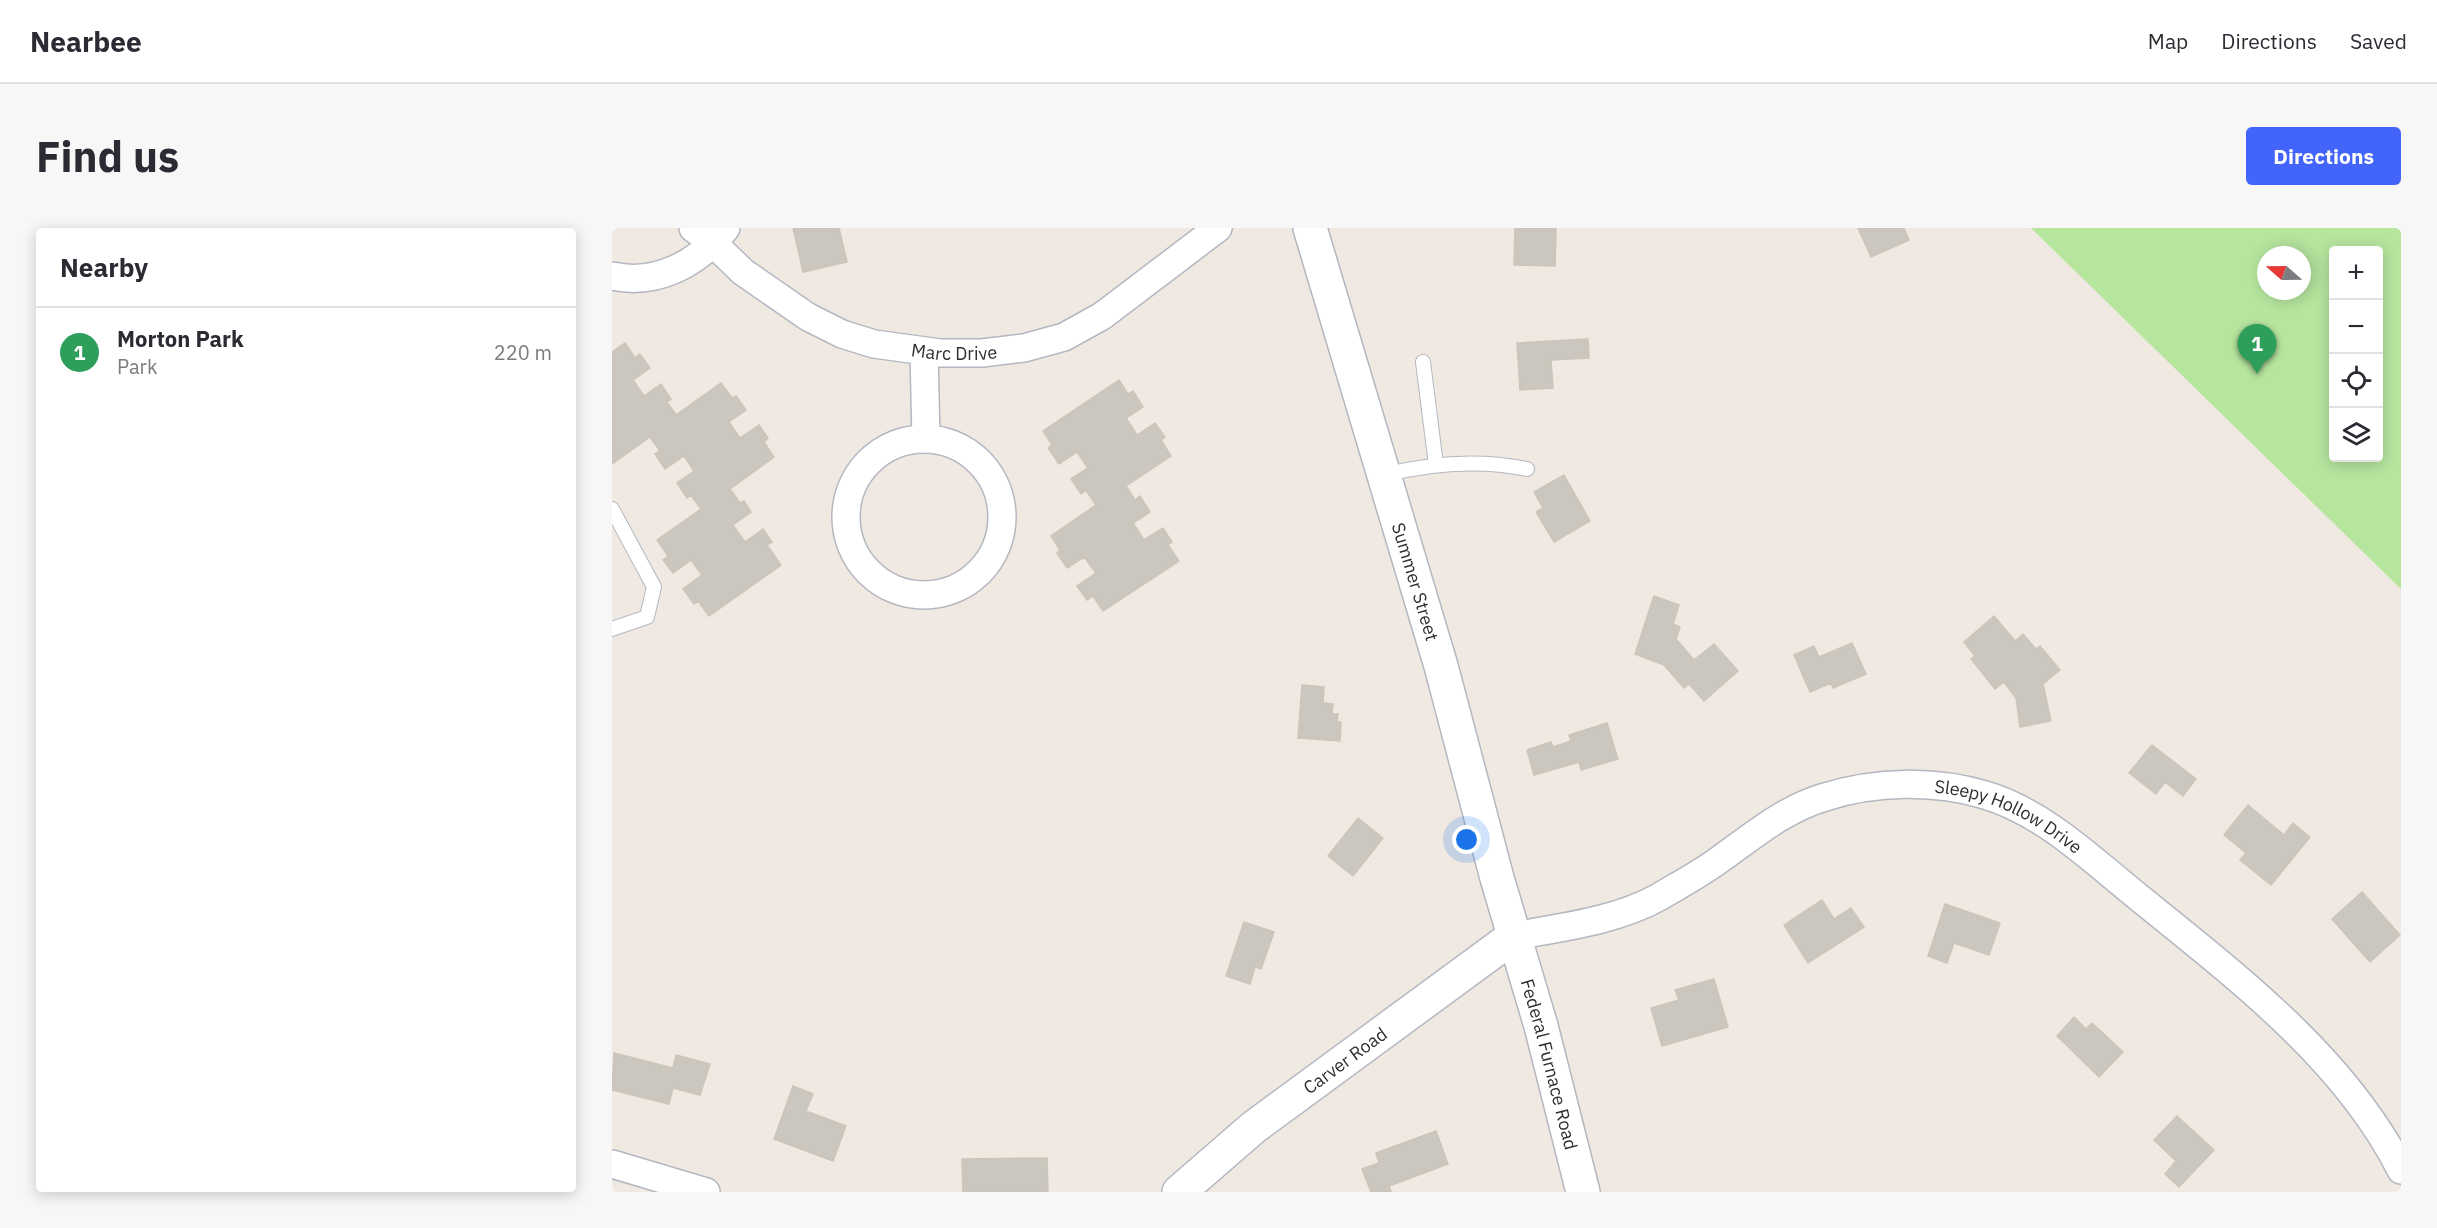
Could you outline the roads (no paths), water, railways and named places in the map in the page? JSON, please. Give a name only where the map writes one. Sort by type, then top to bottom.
[{"type":"main road","name":"Summer Street","points":[[1310,228],[1441,666],[1514,936]]},
{"type":"main road","name":"Carver Road","points":[[1179,1192],[1254,1126],[1514,936]]},
{"type":"main road","name":"Federal Furnace Road","points":[[1514,936],[1541,1026],[1583,1192]]},
{"type":"street","name":"Marc Drive","points":[[711,233],[743,272],[808,317],[842,334],[874,344],[924,352],[982,353],[1024,348],[1064,337],[1102,316],[1218,228]]},
{"type":"street","points":[[612,276],[646,278],[671,272],[694,260],[711,233]]},
{"type":"street","points":[[924,352],[926,439]]},
{"type":"street","points":[[926,439],[945,441],[962,448],[978,460],[990,474],[998,492],[1002,511],[1001,530],[996,548],[986,565],[972,579],[956,588],[938,594],[919,595],[900,592],[872,576],[854,551],[846,520],[851,489],[858,474],[868,462],[895,444],[926,439]]},
{"type":"street","name":"Sleepy Hollow Drive","points":[[1514,936],[1601,919],[1656,899],[1717,862],[1774,819],[1824,797],[1871,787],[1911,784],[1946,787],[1986,795],[2036,817],[2104,869],[2260,998],[2349,1090],[2391,1150],[2401,1170]]},
{"type":"street","points":[[612,1164],[706,1192]]},
{"type":"lane","points":[[1423,362],[1436,465]]},
{"type":"lane","points":[[1383,475],[1436,465],[1503,464],[1527,469]]},
{"type":"lane","points":[[612,509],[654,587],[647,617],[612,629]]},
{"type":"place","name":"Morton Park","points":[[2257,374]]}]
